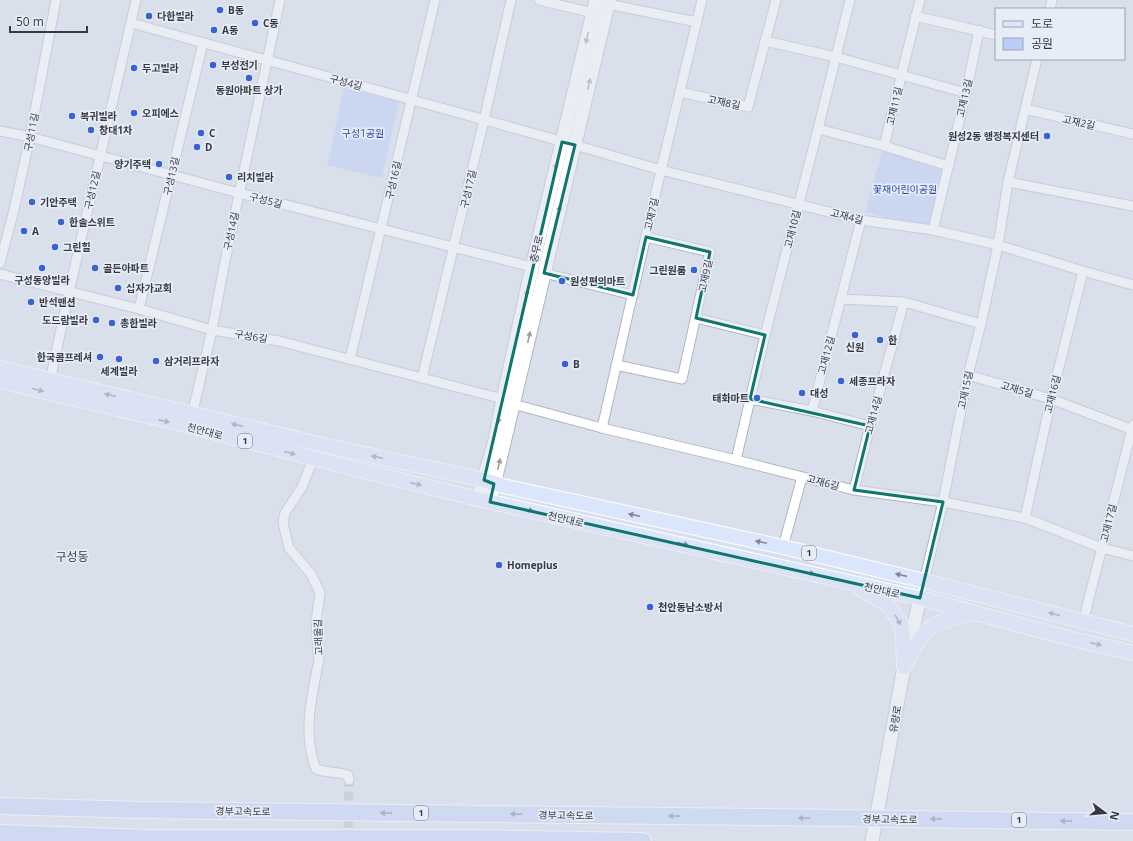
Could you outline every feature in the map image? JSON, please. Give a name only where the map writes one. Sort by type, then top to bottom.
[{"type":"highway","name":"경부고속도로","points":[[0,806],[142,810],[1133,822]]},
{"type":"highway","points":[[0,833],[149,838],[466,838],[643,841]]},
{"type":"main road","name":"충무로","points":[[508,402],[532,267],[593,13],[605,1]]},
{"type":"main road","name":"충무로","points":[[484,500],[508,402],[544,273],[575,145],[605,1]]},
{"type":"main road","name":"천안대로","points":[[0,368],[324,445],[783,547],[1133,634]]},
{"type":"main road","name":"천안대로","points":[[0,380],[181,424],[313,459],[484,500],[920,598],[1076,640],[1133,653]]},
{"type":"main road","points":[[845,581],[887,604],[901,623],[904,638],[904,667]]},
{"type":"main road","name":"유량로","points":[[872,841],[904,667],[920,598]]},
{"type":"main road","points":[[904,667],[927,630],[947,620],[977,614]]},
{"type":"street","name":"구성11길","points":[[0,263],[14,210],[30,137],[56,0]]},
{"type":"street","name":"구성12길","points":[[50,381],[136,0]]},
{"type":"street","name":"구성14길","points":[[192,414],[212,330],[239,193],[280,0]]},
{"type":"street","name":"구성16길","points":[[350,360],[436,0]]},
{"type":"street","name":"구성17길","points":[[422,378],[484,120],[511,0]]},
{"type":"street","points":[[539,0],[593,13]]},
{"type":"street","name":"고재7길","points":[[602,428],[661,170],[702,0]]},
{"type":"street","name":"고재8길","points":[[680,92],[748,107],[776,0]]},
{"type":"street","name":"고재10길","points":[[736,460],[765,335],[850,0]]},
{"type":"street","name":"고재11길","points":[[884,146],[920,0]]},
{"type":"street","points":[[605,1],[697,22]]},
{"type":"street","points":[[915,16],[995,35]]},
{"type":"street","name":"구성4길","points":[[131,23],[562,142]]},
{"type":"street","name":"고재13길","points":[[933,230],[966,93],[979,30]]},
{"type":"street","points":[[765,41],[836,57],[966,93]]},
{"type":"street","name":"구성13길","points":[[139,310],[203,43]]},
{"type":"street","name":"고재15길","points":[[920,598],[943,502],[968,375],[998,245],[1008,182],[1037,60]]},
{"type":"street","name":"고재2길","points":[[1025,110],[1133,134]]},
{"type":"street","points":[[818,129],[884,146],[949,166]]},
{"type":"street","name":"구성5길","points":[[0,131],[30,137],[239,193],[532,267]]},
{"type":"street","name":"고재4길","points":[[562,142],[661,170],[861,220],[933,230],[998,245],[1133,285]]},
{"type":"street","points":[[1008,182],[1133,206]]},
{"type":"street","name":"고재12길","points":[[812,411],[861,220]]},
{"type":"street","name":"고재9길","points":[[616,365],[682,379],[710,252],[646,237]]},
{"type":"street","name":"고재16길","points":[[1025,518],[1051,399],[1084,271]]},
{"type":"street","name":"충무로","points":[[544,273],[633,295]]},
{"type":"street","name":"구성6길","points":[[0,274],[212,330],[279,341],[508,402]]},
{"type":"street","points":[[841,299],[904,302],[981,324]]},
{"type":"street","name":"고재14길","points":[[854,490],[904,302]]},
{"type":"street","points":[[696,318],[765,335]]},
{"type":"street","name":"고재5길","points":[[968,375],[1051,399],[1133,429]]},
{"type":"street","points":[[750,399],[812,411],[870,426]]},
{"type":"street","name":"고재6길","points":[[508,402],[602,428],[854,490],[943,502],[1025,518],[1102,548],[1133,556]]},
{"type":"street","name":"고재17길","points":[[1083,622],[1133,429]]},
{"type":"street","name":"고래울길","points":[[313,459],[302,487],[285,514],[283,523],[289,548],[311,574],[320,593],[316,620],[319,658],[309,715],[310,744],[314,763],[316,769],[323,772],[348,775],[349,780]]},
{"type":"street","points":[[783,547],[802,477]]},
{"type":"highlighted area","points":[[562,142],[575,145],[544,273],[633,295],[646,237],[710,252],[696,318],[765,335],[750,399],[870,426],[854,490],[943,502],[920,598],[490,502],[494,484],[484,480]]},
{"type":"green space","name":"구성1공원","points":[[344,88],[399,101],[382,178],[327,165]]},
{"type":"green space","name":"꽃재어린이공원","points":[[883,149],[939,166],[943,170],[929,223],[922,228],[865,212]]},
{"type":"tunnel","points":[[348,841],[349,780]]},
{"type":"place","name":"B동","points":[[220,10]]},
{"type":"place","name":"다한빌라","points":[[149,16]]},
{"type":"place","name":"C동","points":[[255,23]]},
{"type":"place","name":"A동","points":[[214,30]]},
{"type":"place","name":"부성전기","points":[[213,65]]},
{"type":"place","name":"두고빌라","points":[[134,68]]},
{"type":"place","name":"동원아파트 상가","points":[[249,78]]},
{"type":"place","name":"오피에스","points":[[134,113]]},
{"type":"place","name":"복귀빌라","points":[[72,116]]},
{"type":"place","name":"창대1차","points":[[91,130]]},
{"type":"place","name":"C","points":[[201,133]]},
{"type":"place","name":"원성2동 행정복지센터","points":[[1047,136]]},
{"type":"place","name":"D","points":[[197,147]]},
{"type":"place","name":"양기주택","points":[[159,164]]},
{"type":"place","name":"리치빌라","points":[[229,177]]},
{"type":"place","name":"기안주택","points":[[32,202]]},
{"type":"place","name":"한솔스위트","points":[[61,222]]},
{"type":"place","name":"A","points":[[24,231]]},
{"type":"place","name":"그린힐","points":[[55,247]]},
{"type":"place","name":"구성동앙빌라","points":[[42,268]]},
{"type":"place","name":"골든아파트","points":[[95,268]]},
{"type":"place","name":"그린원룸","points":[[694,270]]},
{"type":"place","name":"원성편의마트","points":[[562,281]]},
{"type":"place","name":"십자가교회","points":[[118,288]]},
{"type":"place","name":"반석맨션","points":[[31,302]]},
{"type":"place","name":"도드람빌라","points":[[96,320]]},
{"type":"place","name":"총한빌라","points":[[112,323]]},
{"type":"place","name":"신원","points":[[855,335]]},
{"type":"place","name":"한","points":[[880,340]]},
{"type":"place","name":"한국콤프레셔","points":[[100,357]]},
{"type":"place","name":"세계빌라","points":[[119,359]]},
{"type":"place","name":"삼거리프라자","points":[[156,361]]},
{"type":"place","name":"B","points":[[565,364]]},
{"type":"place","name":"세종프라자","points":[[841,381]]},
{"type":"place","name":"대성","points":[[802,393]]},
{"type":"place","name":"태화마트","points":[[757,398]]},
{"type":"place","name":"Homeplus","points":[[499,565]]},
{"type":"place","name":"천안동남소방서","points":[[650,607]]},
{"type":"district","name":"구성동","points":[[72,557]]}]
